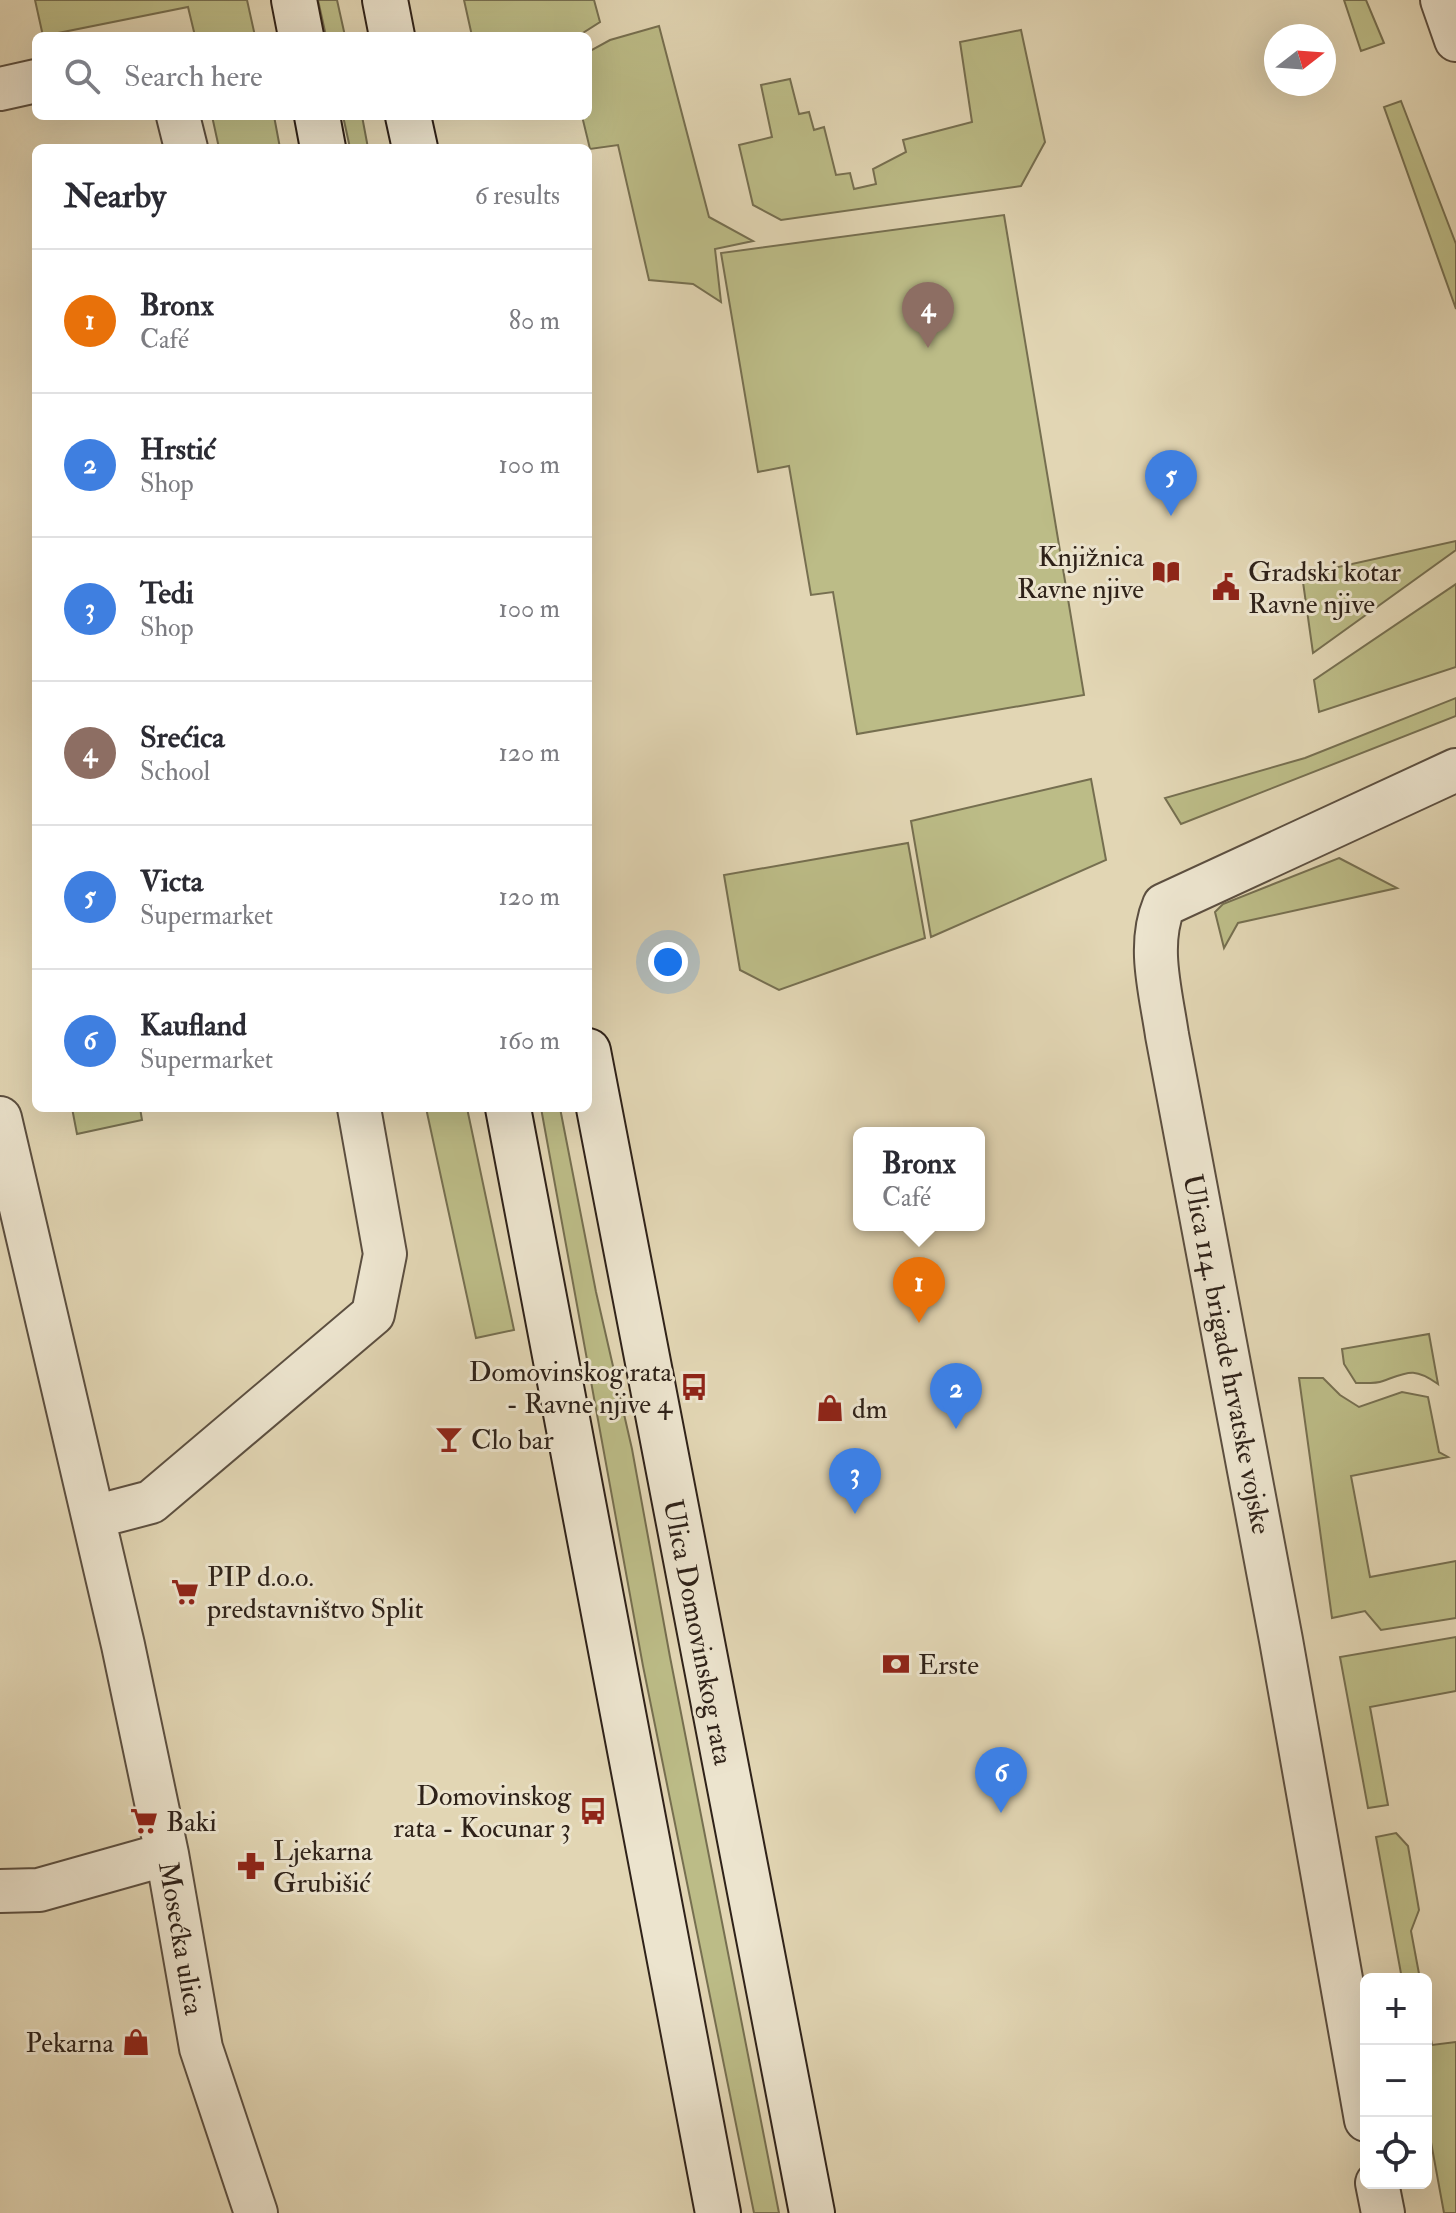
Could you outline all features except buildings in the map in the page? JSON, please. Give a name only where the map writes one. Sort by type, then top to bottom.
[{"type":"main road","points":[[294,0],[300,32]]},
{"type":"main road","points":[[385,0],[391,32]]},
{"type":"main road","points":[[318,120],[322,144]]},
{"type":"main road","points":[[409,120],[414,144]]},
{"type":"main road","name":"Ulica Domovinskog rata","points":[[592,1072],[812,2213]]},
{"type":"main road","points":[[509,1112],[718,2213]]},
{"type":"street","points":[[1442,0],[1456,40]]},
{"type":"street","points":[[0,89],[32,82]]},
{"type":"street","points":[[179,120],[185,144]]},
{"type":"street","name":"Ulica 114. brigade hrvatske vojske","points":[[1365,2117],[1281,1640],[1167,1035],[1155,949],[1156,924],[1164,905],[1456,770]]},
{"type":"street","points":[[94,1517],[151,1502],[373,1314],[385,1254],[360,1112]]},
{"type":"street","name":"Mosećka ulica","points":[[0,1118],[94,1517],[167,1854],[201,2048],[256,2213]]},
{"type":"street","points":[[0,1891],[39,1890],[167,1854]]},
{"type":"street","points":[[1378,2189],[1383,2213]]},
{"type":"green space","points":[[35,0],[247,0],[254,32],[194,32],[188,7],[63,32],[42,32]]},
{"type":"green space","points":[[318,0],[337,0],[344,32],[325,32]]},
{"type":"green space","points":[[464,0],[594,0],[600,22],[584,32],[471,32]]},
{"type":"green space","points":[[1344,0],[1366,0],[1384,43],[1361,51]]},
{"type":"green space","points":[[659,26],[709,217],[753,241],[715,249],[721,302],[693,284],[649,280],[618,145],[592,149],[592,144],[589,144],[583,120],[592,120],[592,50],[610,40]]},
{"type":"green space","points":[[1021,30],[1045,142],[1021,186],[781,220],[753,205],[739,145],[772,137],[761,85],[790,79],[799,114],[809,112],[814,130],[824,127],[836,175],[850,173],[854,189],[876,184],[873,169],[906,152],[903,140],[972,122],[960,42]]},
{"type":"green space","points":[[1401,101],[1456,244],[1456,309],[1384,107]]},
{"type":"green space","points":[[213,120],[275,120],[279,144],[218,144]]},
{"type":"green space","points":[[344,120],[363,120],[367,144],[349,144]]},
{"type":"green space","points":[[1004,215],[1084,695],[857,734],[833,592],[811,595],[789,466],[758,472],[721,253]]},
{"type":"green space","points":[[1456,541],[1456,550],[1313,653],[1302,575]]},
{"type":"green space","points":[[1456,584],[1456,667],[1319,712],[1314,680]]},
{"type":"green space","points":[[1456,698],[1456,716],[1181,824],[1165,798],[1305,758]]},
{"type":"green space","points":[[1091,779],[1106,860],[931,937],[911,821]]},
{"type":"green space","points":[[908,843],[925,938],[779,990],[740,970],[724,875]]},
{"type":"green space","points":[[1339,858],[1397,888],[1238,923],[1224,948],[1215,912],[1223,904]]},
{"type":"green space","points":[[73,1112],[141,1112],[142,1120],[77,1134]]},
{"type":"green space","points":[[427,1112],[468,1112],[514,1330],[476,1338]]},
{"type":"green space","points":[[542,1112],[561,1112],[596,1292],[632,1449],[779,2213],[754,2213],[643,1666]]},
{"type":"green space","points":[[1429,1334],[1438,1384],[1417,1373],[1399,1375],[1377,1383],[1356,1383],[1344,1364],[1342,1349]]},
{"type":"green space","points":[[1299,1378],[1323,1378],[1340,1395],[1359,1407],[1402,1392],[1428,1397],[1439,1452],[1448,1457],[1351,1476],[1370,1577],[1456,1561],[1456,1618],[1381,1630],[1365,1611],[1332,1618]]},
{"type":"green space","points":[[1456,1637],[1456,1691],[1370,1707],[1388,1805],[1368,1808],[1340,1657]]},
{"type":"green space","points":[[1396,1833],[1408,1846],[1419,1910],[1411,1931],[1419,1973],[1401,1973],[1376,1837]]},
{"type":"green space","points":[[1456,2042],[1456,2213],[1444,2213],[1432,2148],[1432,2045]]},
{"type":"place","name":"Srećica","points":[[928,348]]},
{"type":"place","name":"Victa","points":[[1171,516]]},
{"type":"place","name":"Knjižnica Ravne njive","points":[[1166,572]]},
{"type":"place","name":"Gradski kotar Ravne njive","points":[[1226,587]]},
{"type":"place","name":"Bronx","points":[[919,1323]]},
{"type":"place","name":"Domovinskog rata - Ravne njive 4","points":[[694,1387]]},
{"type":"place","name":"dm","points":[[830,1408]]},
{"type":"place","name":"Hrstić","points":[[956,1429]]},
{"type":"place","name":"Clo bar","points":[[449,1439]]},
{"type":"place","name":"Tedi","points":[[855,1514]]},
{"type":"place","name":"PIP d.o.o. predstavništvo Split","points":[[185,1592]]},
{"type":"place","name":"Erste","points":[[896,1664]]},
{"type":"place","name":"Domovinskog rata - Kocunar 3","points":[[593,1811]]},
{"type":"place","name":"Kaufland","points":[[1001,1813]]},
{"type":"place","name":"Baki","points":[[144,1821]]},
{"type":"place","name":"Ljekarna Grubišić","points":[[251,1866]]},
{"type":"place","name":"Pekarna","points":[[136,2042]]}]
